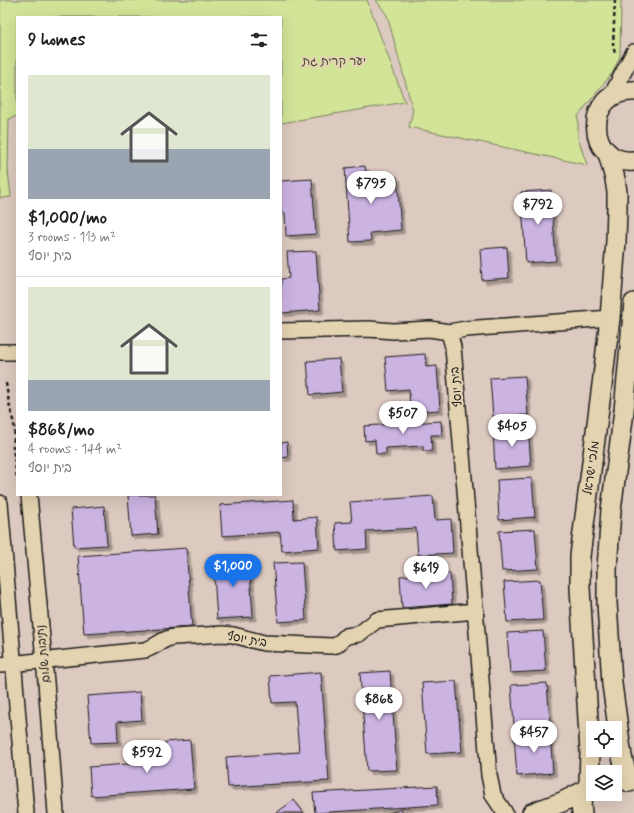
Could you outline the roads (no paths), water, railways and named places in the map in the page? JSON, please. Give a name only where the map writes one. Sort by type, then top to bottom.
[{"type":"street","points":[[610,98],[634,52]]},
{"type":"street","points":[[610,98],[620,93],[634,91]]},
{"type":"street","name":"מלכי ישראל","points":[[590,765],[580,588],[580,556],[610,318],[618,208],[615,179],[608,153],[598,140],[596,134],[596,122],[602,107],[610,98]]},
{"type":"street","points":[[608,153],[620,159],[634,161]]},
{"type":"street","points":[[626,782],[615,713],[607,603],[607,563],[611,510],[629,406],[634,304]]},
{"type":"street","points":[[282,332],[368,329],[393,331],[430,329],[449,332],[466,329],[610,318]]},
{"type":"street","name":"בית יוסף","points":[[449,332],[453,347],[489,775],[491,789],[497,802],[505,813]]},
{"type":"street","points":[[0,352],[16,352]]},
{"type":"street","name":"נתיבות שלום","points":[[29,496],[56,813]]},
{"type":"street","points":[[0,503],[7,664],[26,813]]},
{"type":"street","name":"בית יוסף","points":[[7,664],[145,650],[154,647],[168,637],[223,634],[264,643],[332,646],[337,645],[346,636],[358,634],[377,620],[476,611]]},
{"type":"street","points":[[532,813],[562,802],[586,787]]},
{"type":"street","name":"מלכי ישראל","points":[[582,813],[581,804],[586,792]]},
{"type":"park label","name":"יער קרית גת","points":[[334,61]]}]
